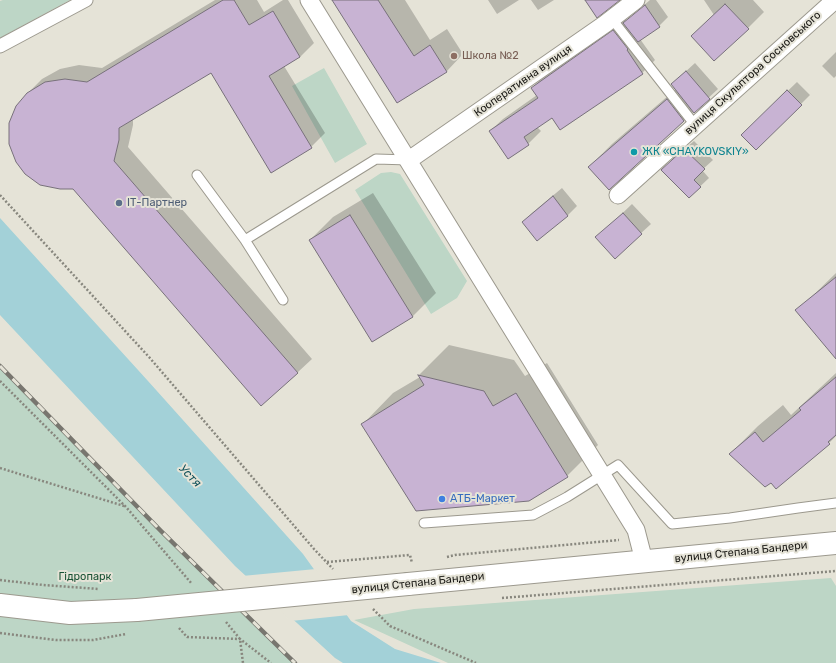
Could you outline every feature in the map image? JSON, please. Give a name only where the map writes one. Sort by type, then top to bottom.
[{"type":"main road","name":"вулиця Степана Бандери","points":[[0,605],[70,613],[137,610],[836,542]]},
{"type":"street","points":[[0,46],[86,0]]},
{"type":"street","points":[[309,0],[636,530],[644,561]]},
{"type":"street","name":"Кооперативна вулиця","points":[[409,160],[612,19],[636,0]]},
{"type":"street","name":"вулиця Скульптора Сосновського","points":[[618,195],[835,0]]},
{"type":"lane","points":[[612,19],[695,125]]},
{"type":"lane","points":[[245,240],[376,159],[409,160]]},
{"type":"lane","points":[[197,175],[245,240],[283,300]]},
{"type":"lane","points":[[424,523],[533,515],[566,497],[618,465],[672,524],[730,518],[836,503]]},
{"type":"path","points":[[0,195],[150,357],[308,543],[338,573]]},
{"type":"path","points":[[0,381],[126,507],[193,585]]},
{"type":"path","points":[[0,468],[126,507]]},
{"type":"path","points":[[327,562],[410,555]]},
{"type":"path","points":[[499,599],[836,571]]},
{"type":"path","points":[[0,580],[44,585],[106,589]]},
{"type":"path","points":[[369,605],[390,626],[476,663]]},
{"type":"path","points":[[224,621],[240,639],[271,663]]},
{"type":"path","points":[[176,626],[186,637],[240,639]]},
{"type":"path","points":[[0,633],[56,640],[93,640],[127,634]]},
{"type":"path","points":[[240,639],[243,663]]},
{"type":"green space","points":[[70,0],[0,38],[0,1]]},
{"type":"green space","points":[[324,68],[367,144],[335,163],[292,86]]},
{"type":"green space","points":[[391,172],[400,174],[467,281],[457,298],[431,314],[355,190],[381,173]]},
{"type":"green space","name":"Гідропарк","points":[[0,366],[161,531],[295,663],[0,663]]},
{"type":"green space","points":[[831,578],[836,586],[836,663],[448,663],[354,620],[414,609]]},
{"type":"water","name":"Устя","points":[[0,218],[303,554],[351,621],[395,649],[441,663],[343,663],[335,658],[235,566],[0,315]]},
{"type":"pier","points":[[316,569],[349,615],[291,621],[242,576]]},
{"type":"building","points":[[223,0],[234,0],[249,25],[273,11],[300,57],[269,76],[312,148],[271,173],[211,73],[119,128],[119,140],[114,161],[298,373],[261,406],[73,189],[60,189],[40,185],[25,174],[16,162],[9,144],[9,123],[16,106],[27,93],[45,82],[65,79],[87,82]]},
{"type":"building","points":[[332,0],[378,0],[414,56],[430,45],[447,72],[397,103]]},
{"type":"building","points":[[585,0],[620,0],[597,18]]},
{"type":"building","points":[[725,4],[749,29],[714,61],[691,36]]},
{"type":"building","points":[[645,5],[660,27],[638,42],[623,23]]},
{"type":"building","points":[[613,30],[628,49],[627,50],[643,74],[560,130],[552,118],[524,137],[529,145],[508,159],[489,131],[538,98],[531,88]]},
{"type":"building","points":[[686,71],[710,99],[694,113],[671,84]]},
{"type":"building","points":[[787,90],[802,105],[756,150],[741,135]]},
{"type":"building","name":"ЖК «CHAYKOVSKIY»","points":[[667,99],[684,121],[609,190],[588,167]]},
{"type":"building","points":[[684,149],[705,169],[694,180],[701,187],[689,198],[661,170]]},
{"type":"building","points":[[553,196],[568,216],[537,241],[522,222]]},
{"type":"building","points":[[623,213],[642,234],[615,259],[595,237]]},
{"type":"building","points":[[350,215],[413,317],[372,342],[309,240]]},
{"type":"building","points":[[836,277],[836,359],[795,310]]},
{"type":"building","points":[[418,375],[484,391],[493,406],[516,393],[568,477],[529,501],[416,511],[361,424],[424,385]]},
{"type":"building","points":[[836,377],[836,435],[828,442],[830,444],[776,489],[771,483],[765,487],[729,454],[755,432],[763,442],[801,410],[799,408]]},
{"type":"railway","points":[[0,366],[161,531],[295,663]]},
{"type":"place","name":"Школа №2","points":[[454,56]]},
{"type":"place","name":"ЖК «CHAYKOVSKIY»","points":[[634,152]]},
{"type":"place","name":"ІТ-Партнер","points":[[119,203]]},
{"type":"place","name":"АТБ-Маркет","points":[[442,499]]}]
